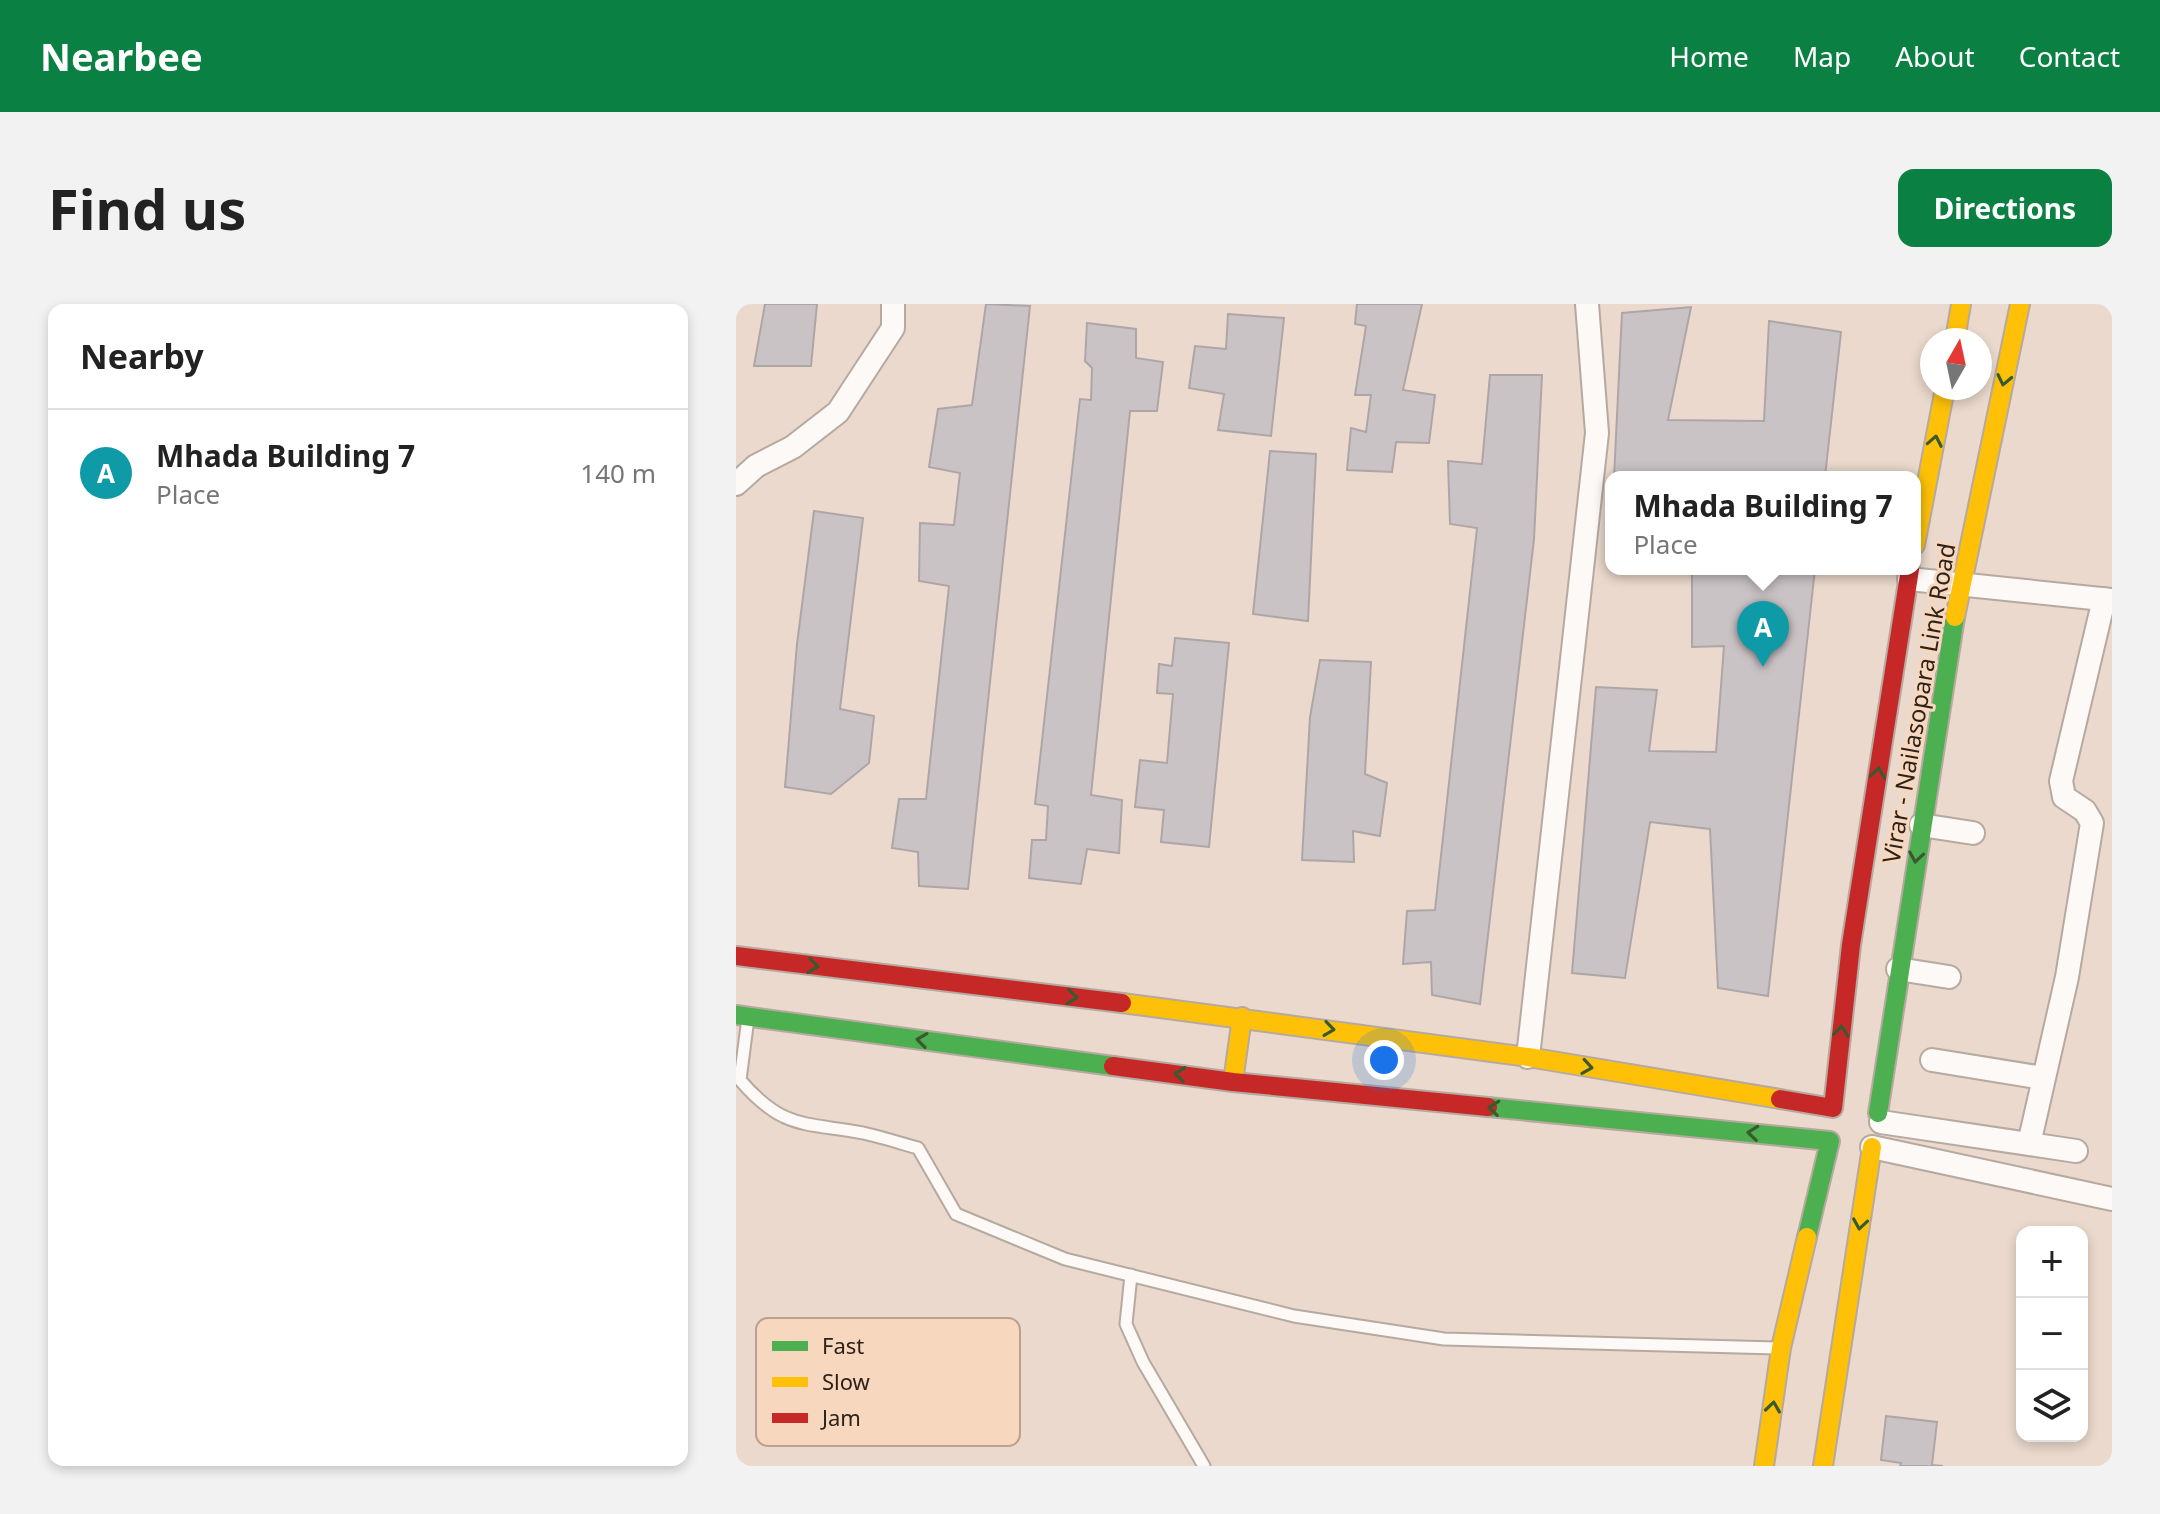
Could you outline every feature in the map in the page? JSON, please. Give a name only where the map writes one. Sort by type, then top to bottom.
[{"type":"street","points":[[736,484],[756,466],[793,447],[838,412],[893,328],[893,304]]},
{"type":"street","points":[[1528,1057],[1597,433],[1587,304]]},
{"type":"street","points":[[1957,328],[1961,304]]},
{"type":"street","name":"Virar - Nailasopara Link Road","points":[[1880,1118],[1898,969],[1960,587],[2020,304]]},
{"type":"street","name":"Virar - Nailasopara Link Road","points":[[1921,514],[1943,400]]},
{"type":"street","name":"Virar - Nailasopara Link Road","points":[[1833,1108],[1851,945],[1910,575]]},
{"type":"street","points":[[1914,575],[1960,587],[2108,599],[2061,781],[2064,797],[2085,811],[2092,823],[2067,977],[2029,1144]]},
{"type":"street","points":[[1921,825],[1973,833]]},
{"type":"street","points":[[736,956],[1242,1017],[1528,1057],[1833,1108]]},
{"type":"street","points":[[1898,969],[1949,977]]},
{"type":"street","points":[[742,1016],[1233,1082],[1850,1149],[2112,1199]]},
{"type":"street","points":[[1233,1082],[1242,1017]]},
{"type":"street","points":[[1932,1060],[2043,1078]]},
{"type":"street","points":[[1764,1466],[1781,1348],[1850,1149],[1881,1131],[1880,1118],[1873,1106],[1857,1098],[1840,1102],[1833,1108],[1826,1124],[1850,1149],[1823,1466]]},
{"type":"street","points":[[1880,1118],[2076,1151]]},
{"type":"lane","points":[[742,1016],[740,1080],[762,1106],[802,1126],[863,1133],[918,1148],[956,1214],[1065,1259],[1294,1316],[1444,1339],[1781,1348]]},
{"type":"lane","points":[[1131,1275],[1126,1324],[1143,1362],[1204,1466]]},
{"type":"building","points":[[765,304],[817,304],[811,366],[754,366]]},
{"type":"building","points":[[986,304],[1030,306],[968,889],[919,886],[918,852],[892,848],[899,799],[926,799],[949,586],[919,581],[920,523],[954,525],[960,473],[929,467],[938,409],[972,405]]},
{"type":"building","points":[[1357,304],[1422,304],[1403,390],[1435,395],[1429,443],[1396,442],[1392,472],[1347,470],[1351,428],[1366,432],[1371,395],[1355,395],[1366,326],[1355,324]]},
{"type":"building","points":[[1691,307],[1668,420],[1764,421],[1769,321],[1841,332],[1826,471],[1614,471],[1622,313]]},
{"type":"building","points":[[1228,314],[1284,318],[1271,436],[1218,430],[1224,394],[1189,388],[1195,346],[1226,349]]},
{"type":"building","points":[[1087,323],[1136,329],[1136,358],[1163,362],[1157,411],[1130,411],[1091,795],[1122,800],[1119,853],[1087,849],[1081,884],[1029,878],[1032,840],[1046,840],[1048,806],[1035,804],[1080,399],[1091,400],[1092,368],[1085,361]]},
{"type":"building","points":[[1490,375],[1542,375],[1534,539],[1480,1004],[1432,995],[1431,962],[1403,964],[1407,911],[1435,910],[1477,528],[1450,524],[1448,461],[1482,464]]},
{"type":"building","points":[[1270,451],[1316,454],[1308,621],[1253,614]]},
{"type":"building","points":[[814,511],[863,518],[840,709],[874,716],[869,763],[831,794],[785,787],[797,644]]},
{"type":"building","points":[[1692,575],[1814,575],[1768,996],[1718,988],[1710,829],[1650,822],[1625,978],[1572,973],[1596,687],[1657,690],[1649,751],[1716,752],[1724,646],[1692,647]]},
{"type":"building","points":[[1175,638],[1229,643],[1209,847],[1161,842],[1164,810],[1135,807],[1140,760],[1167,763],[1173,694],[1157,693],[1159,664],[1172,666]]},
{"type":"building","points":[[1320,660],[1371,662],[1365,774],[1387,783],[1380,836],[1353,831],[1354,862],[1302,860],[1310,717]]},
{"type":"building","points":[[1886,1416],[1937,1422],[1932,1465],[1943,1466],[1900,1466],[1901,1463],[1881,1460]]},
{"type":"traffic: fast","points":[[1878,1113],[1955,617]]},
{"type":"traffic: fast","points":[[736,1015],[1113,1066]]},
{"type":"traffic: fast","points":[[1488,1107],[1830,1141],[1807,1237]]},
{"type":"traffic: slow","points":[[1957,328],[1961,304]]},
{"type":"traffic: slow","points":[[1955,617],[2020,304]]},
{"type":"traffic: slow","points":[[1921,514],[1943,400]]},
{"type":"traffic: slow","points":[[1122,1003],[1528,1057],[1780,1099]]},
{"type":"traffic: slow","points":[[1233,1082],[1242,1017]]},
{"type":"traffic: slow","points":[[1823,1466],[1872,1147]]},
{"type":"traffic: slow","points":[[1764,1466],[1781,1348],[1807,1237]]},
{"type":"traffic: jam","points":[[1780,1099],[1833,1108],[1851,945],[1909,575]]},
{"type":"traffic: jam","points":[[736,956],[1122,1003]]},
{"type":"traffic: jam","points":[[1113,1066],[1233,1082],[1488,1107]]},
{"type":"place","name":"Mhada Building 7","points":[[1763,667]]}]
